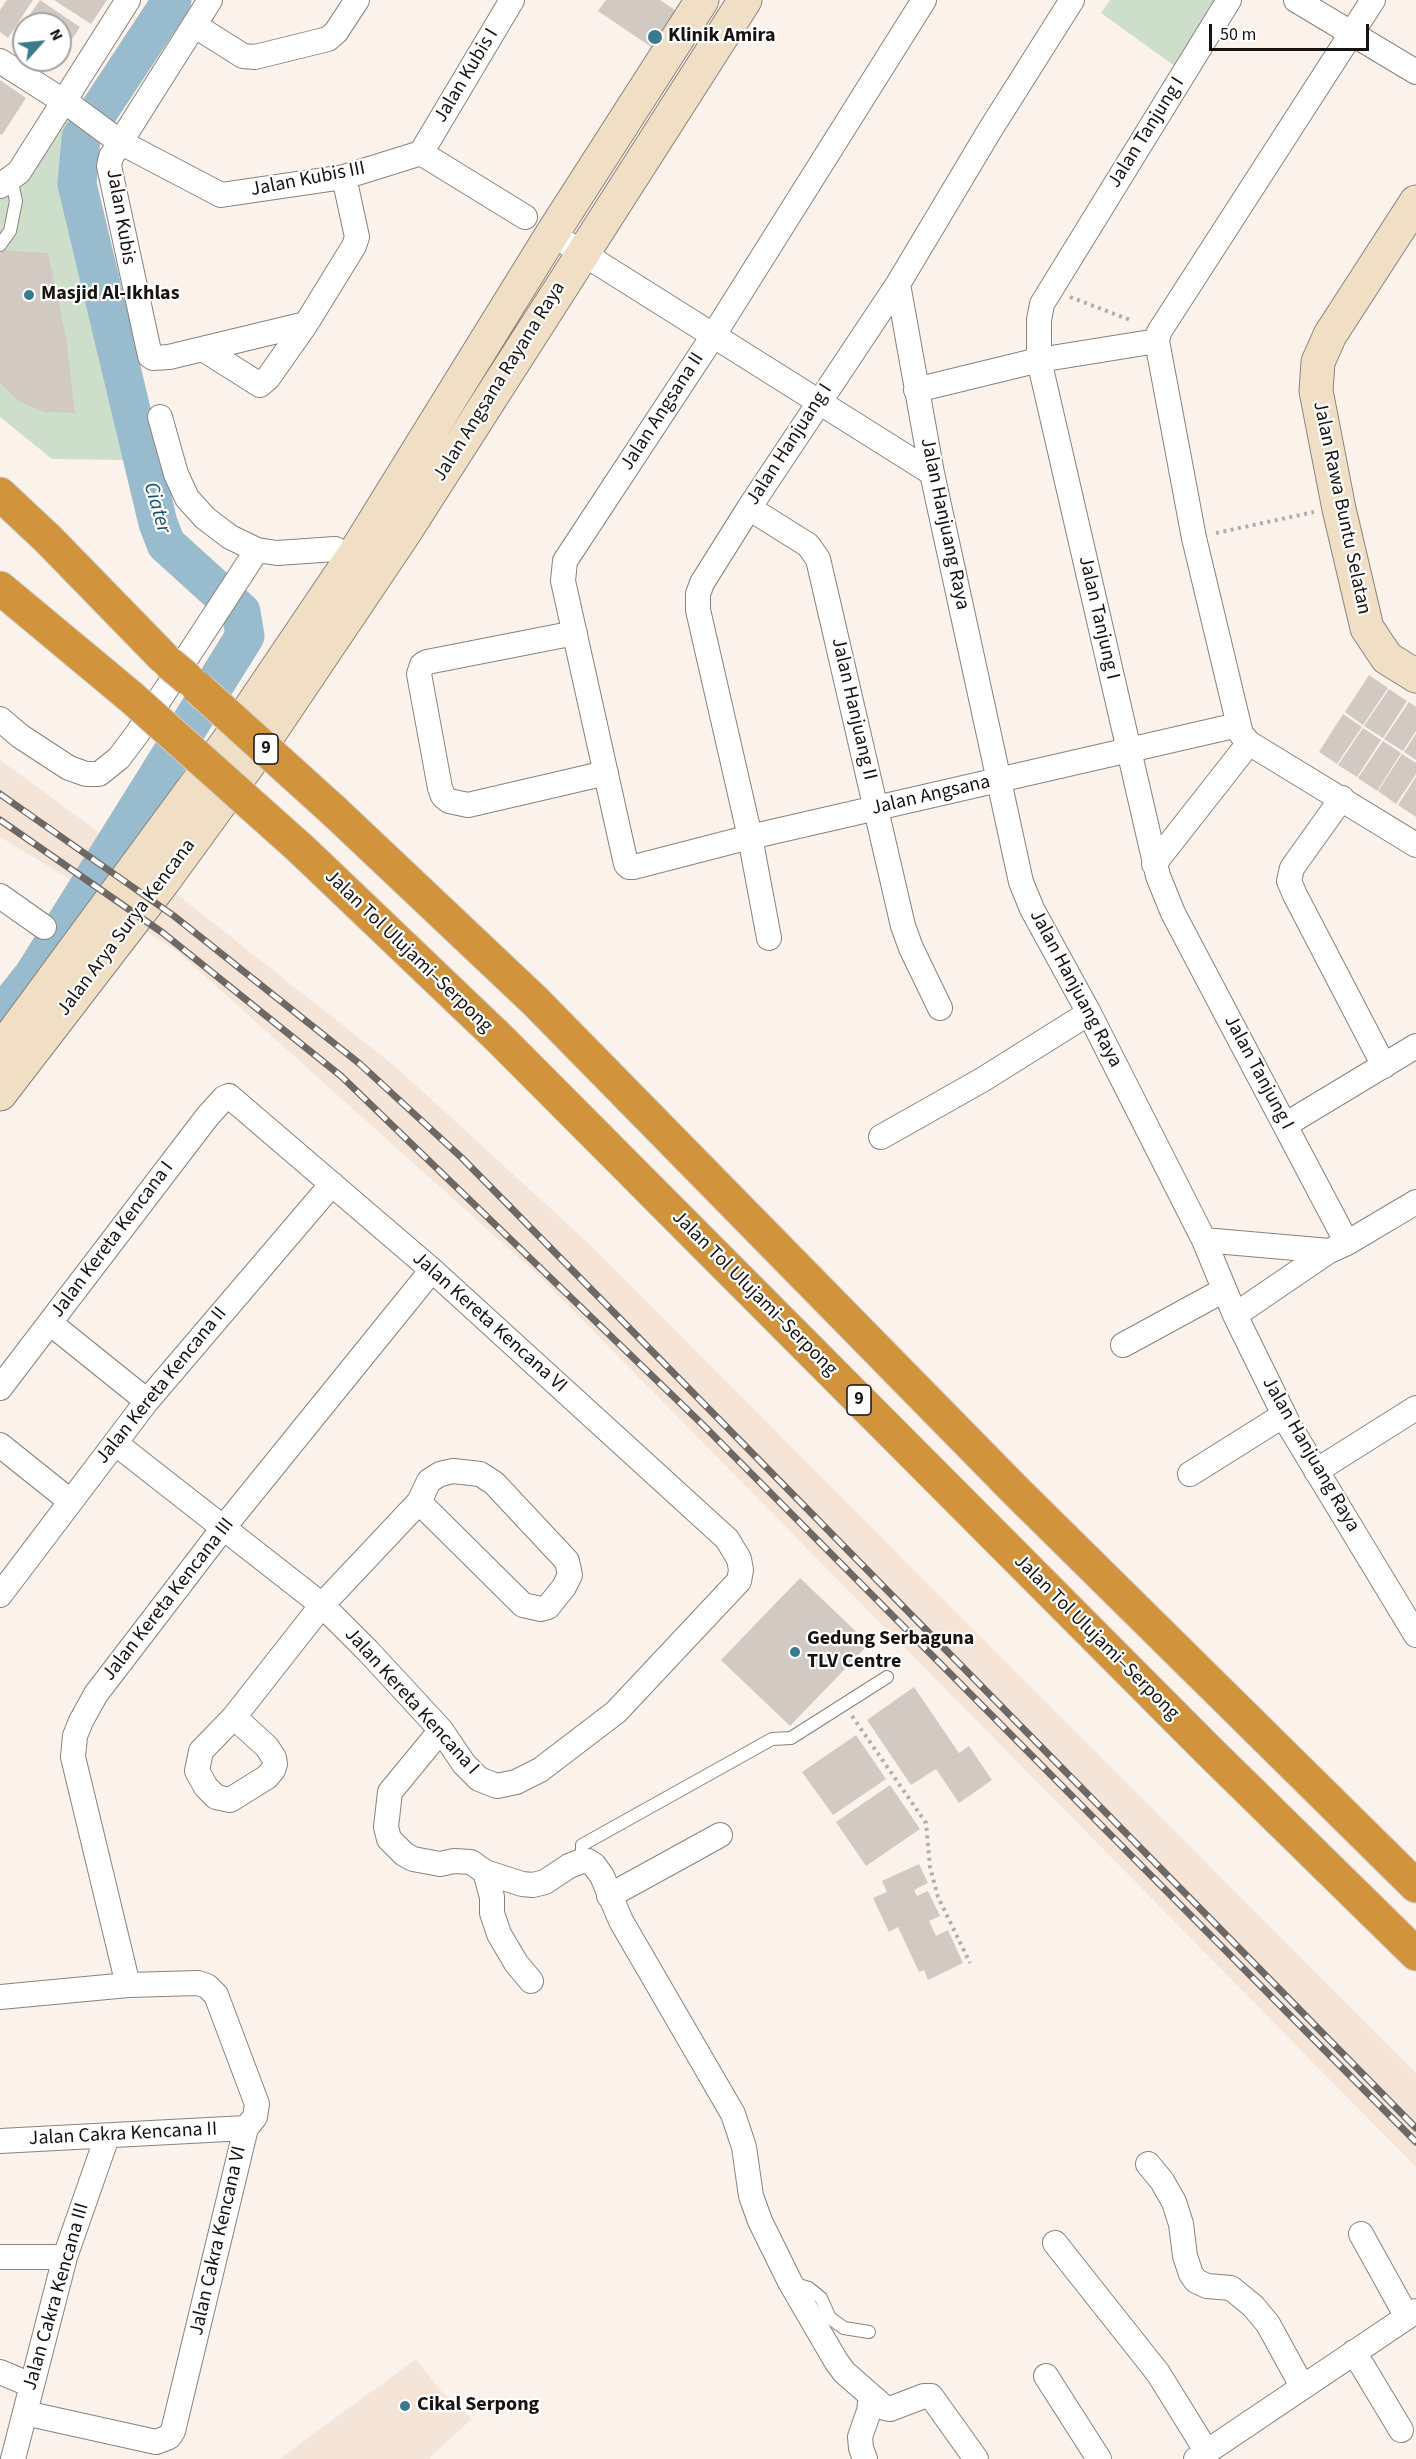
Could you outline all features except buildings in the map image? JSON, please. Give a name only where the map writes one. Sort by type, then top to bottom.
[{"type":"highway","points":[[0,494],[48,539],[166,660]]},
{"type":"highway","points":[[0,522],[166,660]]},
{"type":"highway","points":[[0,588],[131,697]]},
{"type":"highway","points":[[0,599],[131,697]]},
{"type":"highway","name":"9","points":[[166,660],[334,811],[535,1002],[1008,1483],[1416,1886]]},
{"type":"highway","name":"Jalan Tol Ulujami–Serpong","points":[[131,697],[301,849],[499,1038],[1208,1750],[1416,1953]]},
{"type":"street","points":[[6,182],[19,172],[69,105],[128,0]]},
{"type":"street","name":"Jalan Kubis","points":[[203,349],[169,357],[153,358],[147,353],[110,176],[113,135],[210,0]]},
{"type":"street","points":[[194,25],[243,56],[255,57],[328,39],[336,32],[357,0]]},
{"type":"street","name":"Jalan Kubis I","points":[[421,153],[512,0]]},
{"type":"street","name":"Jalan Angsana Rayana Raya","points":[[366,564],[552,234],[702,0]]},
{"type":"street","name":"Jalan Angsana Rayana Raya","points":[[239,751],[581,253],[745,0]]},
{"type":"street","name":"Jalan Angsana II","points":[[626,864],[563,581],[565,561],[713,336],[924,0]]},
{"type":"street","name":"Jalan Hanjuang I","points":[[769,938],[750,837],[698,610],[698,594],[702,583],[749,508],[898,284],[990,130],[1072,0]]},
{"type":"street","name":"Jalan Tanjung I","points":[[1229,0],[1042,304],[1039,320],[1039,360],[1154,864],[1163,892],[1285,1125],[1338,1247]]},
{"type":"street","points":[[1296,0],[1416,72]]},
{"type":"street","points":[[1373,0],[1158,336],[1194,538],[1243,734],[1415,846]]},
{"type":"street","name":"Jalan Kubis III","points":[[0,61],[113,135],[221,195],[344,177],[421,153]]},
{"type":"street","points":[[421,153],[525,217]]},
{"type":"street","points":[[203,349],[261,385],[268,378],[306,324],[354,246],[357,237],[344,177]]},
{"type":"street","name":"Jalan Rawa Buntu Selatan","points":[[1416,202],[1330,335],[1318,362],[1316,391],[1339,509],[1367,628],[1374,642],[1387,658],[1416,676]]},
{"type":"street","points":[[552,234],[932,472]]},
{"type":"street","name":"Jalan Hanjuang Raya","points":[[898,284],[932,472],[1022,882],[1032,909],[1089,1013],[1204,1240],[1235,1315],[1284,1415],[1416,1635]]},
{"type":"street","points":[[203,349],[306,324]]},
{"type":"street","points":[[916,390],[1039,360],[1158,336]]},
{"type":"street","points":[[160,417],[176,474],[187,498],[205,518],[230,537],[257,550],[277,553],[335,549],[366,564]]},
{"type":"street","name":"Jalan Hanjuang II","points":[[749,508],[808,546],[818,559],[903,926],[940,1008]]},
{"type":"street","points":[[0,719],[20,736],[69,768],[86,774],[99,774],[118,758],[137,734],[257,550]]},
{"type":"street","points":[[575,633],[427,662],[422,665],[419,674],[440,788],[443,796],[449,801],[468,805],[606,773]]},
{"type":"street","points":[[1154,864],[1243,734]]},
{"type":"street","name":"Jalan Angsana","points":[[626,864],[628,867],[634,867],[750,837],[1128,752],[1243,734]]},
{"type":"street","name":"Jalan Arya Surya Kencana","points":[[4,1072],[73,950],[239,751]]},
{"type":"street","name":"Jalan Arya Surya Kencana","points":[[4,1072],[163,882],[239,751]]},
{"type":"street","points":[[1342,798],[1292,868],[1290,881],[1295,895],[1384,1066]]},
{"type":"street","points":[[0,896],[44,927]]},
{"type":"street","points":[[882,1137],[982,1080],[1089,1013]]},
{"type":"street","points":[[1285,1125],[1416,1046]]},
{"type":"street","name":"Jalan Kereta Kencana VI","points":[[229,1096],[432,1270],[727,1539],[739,1559]]},
{"type":"street","name":"Jalan Kereta Kencana I","points":[[0,1388],[8,1362],[50,1323],[207,1117],[220,1101],[229,1096]]},
{"type":"street","name":"Jalan Kereta Kencana II","points":[[0,1595],[147,1401],[332,1184]]},
{"type":"street","points":[[1235,1315],[1338,1247],[1416,1202]]},
{"type":"street","points":[[1204,1240],[1338,1247]]},
{"type":"street","name":"Jalan Kereta Kencana III","points":[[128,1985],[73,1757],[75,1736],[96,1694],[225,1527],[432,1270]]},
{"type":"street","points":[[1123,1345],[1224,1290]]},
{"type":"street","points":[[50,1323],[147,1401]]},
{"type":"street","points":[[1316,1471],[1416,1408]]},
{"type":"street","points":[[1190,1474],[1284,1415]]},
{"type":"street","name":"Jalan Kereta Kencana I","points":[[115,1443],[225,1527],[321,1605],[368,1651],[441,1730],[464,1764],[478,1779],[497,1786],[516,1782],[540,1770],[616,1712],[739,1581],[741,1570],[739,1559]]},
{"type":"street","points":[[0,1445],[70,1500]]},
{"type":"street","points":[[234,1717],[321,1605],[419,1502],[429,1481],[441,1474],[453,1471],[480,1474],[494,1483],[567,1561],[570,1575],[564,1587],[548,1607],[541,1609],[523,1605],[419,1502]]},
{"type":"street","points":[[441,1730],[390,1792],[386,1827],[389,1839],[412,1859],[440,1864],[454,1861],[471,1862],[486,1872],[522,1884],[533,1885],[545,1882],[569,1866],[582,1861],[588,1861],[598,1870],[621,1921],[733,2114],[744,2147],[751,2196],[760,2221],[790,2282],[836,2361],[844,2372],[879,2405],[890,2409],[924,2396],[931,2396],[976,2459]]},
{"type":"street","points":[[609,1896],[720,1835]]},
{"type":"street","points":[[486,1872],[492,1897],[495,1926],[516,1963],[531,1981]]},
{"type":"street","name":"Jalan Cakra Kencana VI","points":[[0,1997],[128,1985],[198,1983],[207,1986],[216,1995],[257,2104],[255,2117],[246,2128],[173,2431],[169,2437],[156,2442],[25,2413]]},
{"type":"street","name":"Jalan Cakra Kencana II","points":[[0,2141],[246,2128]]},
{"type":"street","name":"Jalan Cakra Kencana III","points":[[13,2459],[65,2257],[107,2137]]},
{"type":"street","points":[[1148,2164],[1162,2181],[1174,2202],[1191,2274],[1196,2281],[1207,2286],[1231,2288],[1253,2306],[1268,2324],[1302,2386]]},
{"type":"street","points":[[1055,2243],[1158,2373],[1202,2455],[1411,2314],[1361,2234]]},
{"type":"street","points":[[0,2257],[65,2257]]},
{"type":"street","points":[[1354,2352],[1401,2430]]},
{"type":"street","points":[[0,2372],[31,2385]]},
{"type":"street","points":[[1046,2376],[1100,2459]]},
{"type":"street","points":[[865,2459],[860,2437],[869,2411],[871,2396]]},
{"type":"lane","points":[[0,246],[10,231],[16,201],[6,182]]},
{"type":"lane","points":[[582,1861],[582,1845],[772,1739],[791,1738],[887,1677]]},
{"type":"lane","points":[[790,2282],[809,2288],[821,2298],[830,2318],[844,2328],[869,2332]]},
{"type":"path","points":[[1051,289],[1158,336]]},
{"type":"path","points":[[1194,538],[1339,509]]},
{"type":"path","points":[[853,1717],[926,1823],[930,1867],[938,1897],[970,1963]]},
{"type":"shaded area","points":[[0,760],[84,821],[397,1068],[586,1241],[1416,2073],[1416,2167],[537,1274],[179,953],[61,874],[0,837]]},
{"type":"shaded area","name":"Cikal Serpong","points":[[416,2359],[443,2393],[472,2419],[430,2457],[431,2459],[279,2459]]},
{"type":"green space","points":[[1110,0],[1224,0],[1179,69],[1101,13]]},
{"type":"green space","points":[[64,116],[80,129],[58,187],[124,460],[52,459],[0,417],[0,193]]},
{"type":"waterway","name":"Ciater","points":[[0,1017],[33,976],[245,636],[241,612],[166,544],[158,523],[77,184],[81,138],[172,0]]},
{"type":"railway","points":[[0,794],[174,916],[360,1064],[462,1158],[1416,2128]]},
{"type":"railway","points":[[0,820],[163,933],[341,1076],[702,1424],[1416,2142]]},
{"type":"place","name":"Klinik Amira","points":[[655,37]]},
{"type":"place","name":"Masjid Al-Ikhlas","points":[[29,295]]},
{"type":"place","name":"Gedung Serbaguna TLV Centre","points":[[795,1652]]},
{"type":"place","name":"Cikal Serpong","points":[[405,2406]]}]
